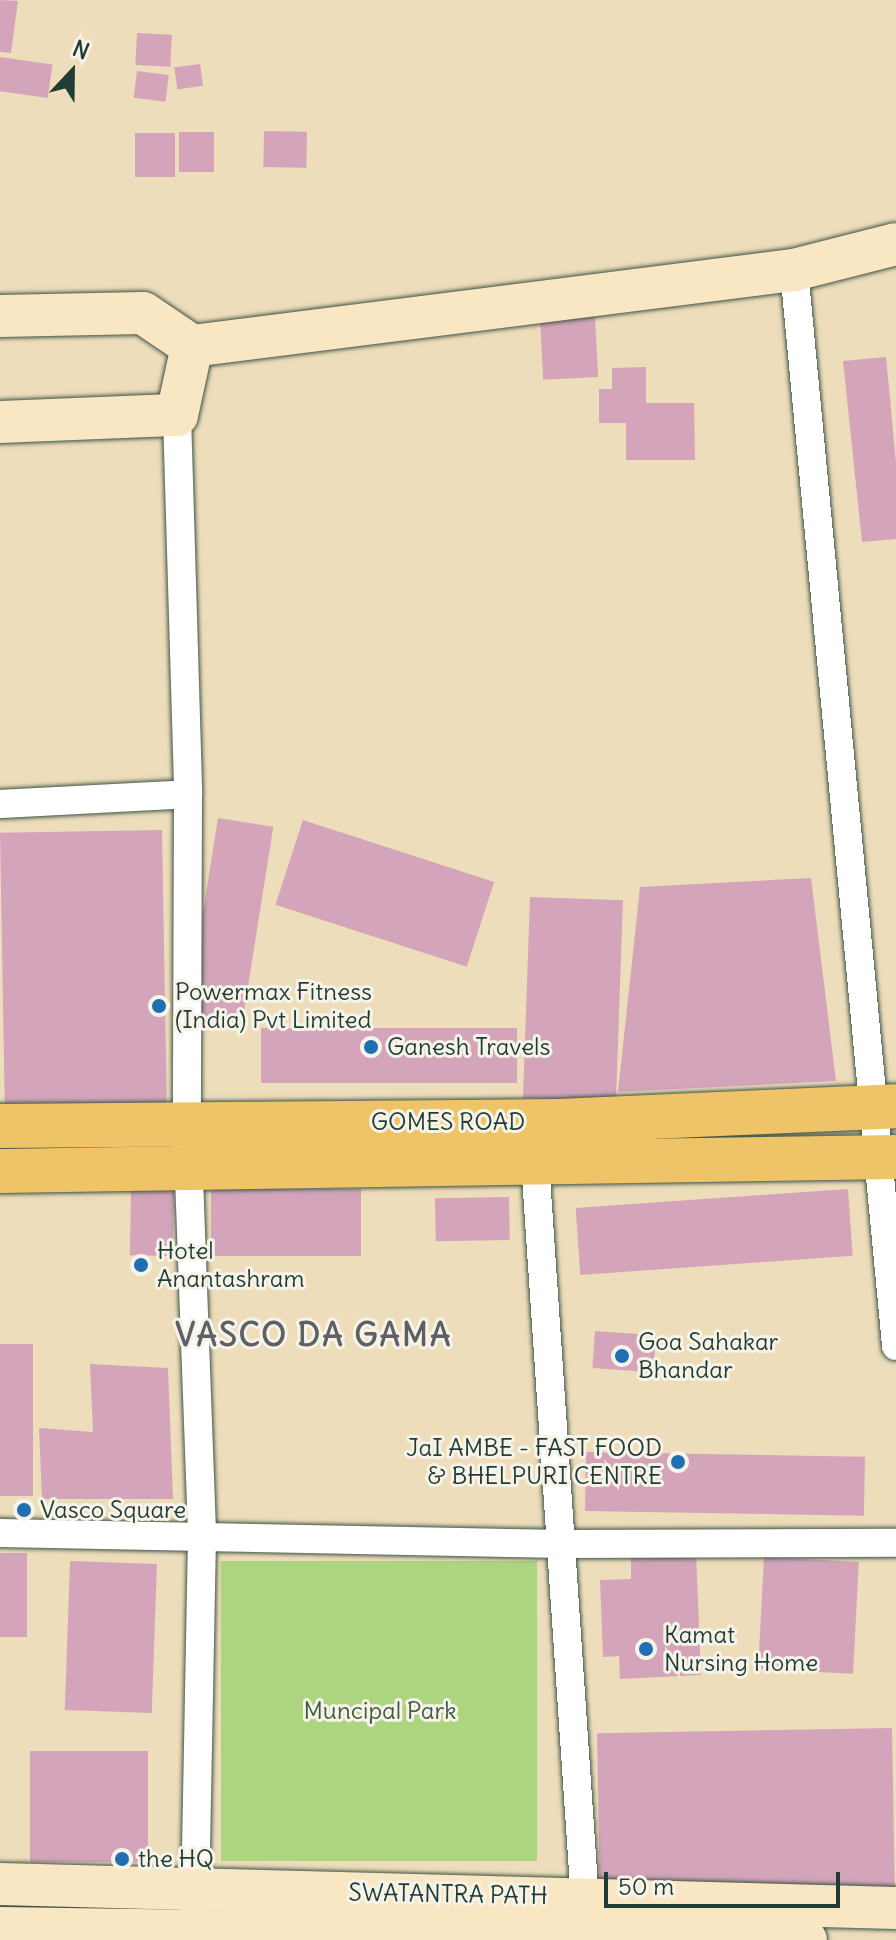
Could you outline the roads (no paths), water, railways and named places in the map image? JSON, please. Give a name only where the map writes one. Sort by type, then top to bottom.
[{"type":"main road","name":"GOMES ROAD","points":[[0,1126],[532,1121],[886,1106]]},
{"type":"main road","name":"GOMES ROAD","points":[[0,1171],[888,1158]]},
{"type":"street","points":[[0,316],[143,313],[192,346],[794,270],[896,244]]},
{"type":"street","points":[[794,270],[886,1106],[896,1346]]},
{"type":"street","points":[[192,346],[177,415],[188,794],[187,1123],[202,1537],[196,1930]]},
{"type":"street","points":[[0,422],[177,415]]},
{"type":"street","points":[[0,804],[188,794]]},
{"type":"street","points":[[532,1121],[565,1544],[586,1917]]},
{"type":"street","points":[[0,1533],[565,1544],[896,1543]]},
{"type":"street","name":"SWATANTRA PATH","points":[[0,1884],[195,1889],[586,1917],[806,1940]]},
{"type":"street","name":"SWATANTRA PATH","points":[[0,1928],[196,1930],[896,1908]]},
{"type":"place","name":"Powermax Fitness (India) Pvt Limited","points":[[159,1006]]},
{"type":"place","name":"Ganesh Travels","points":[[371,1047]]},
{"type":"place","name":"Hotel Anantashram","points":[[141,1265]]},
{"type":"place","name":"Goa Sahakar Bhandar","points":[[622,1356]]},
{"type":"place","name":"JaI AMBE - FAST FOOD & BHELPURI CENTRE","points":[[678,1462]]},
{"type":"place","name":"Vasco Square","points":[[24,1510]]},
{"type":"place","name":"Kamat Nursing Home","points":[[646,1649]]},
{"type":"place","name":"the HQ","points":[[122,1859]]},
{"type":"district","name":"VASCO DA GAMA","points":[[314,1335]]},
{"type":"park label","name":"Muncipal Park","points":[[380,1711]]}]
